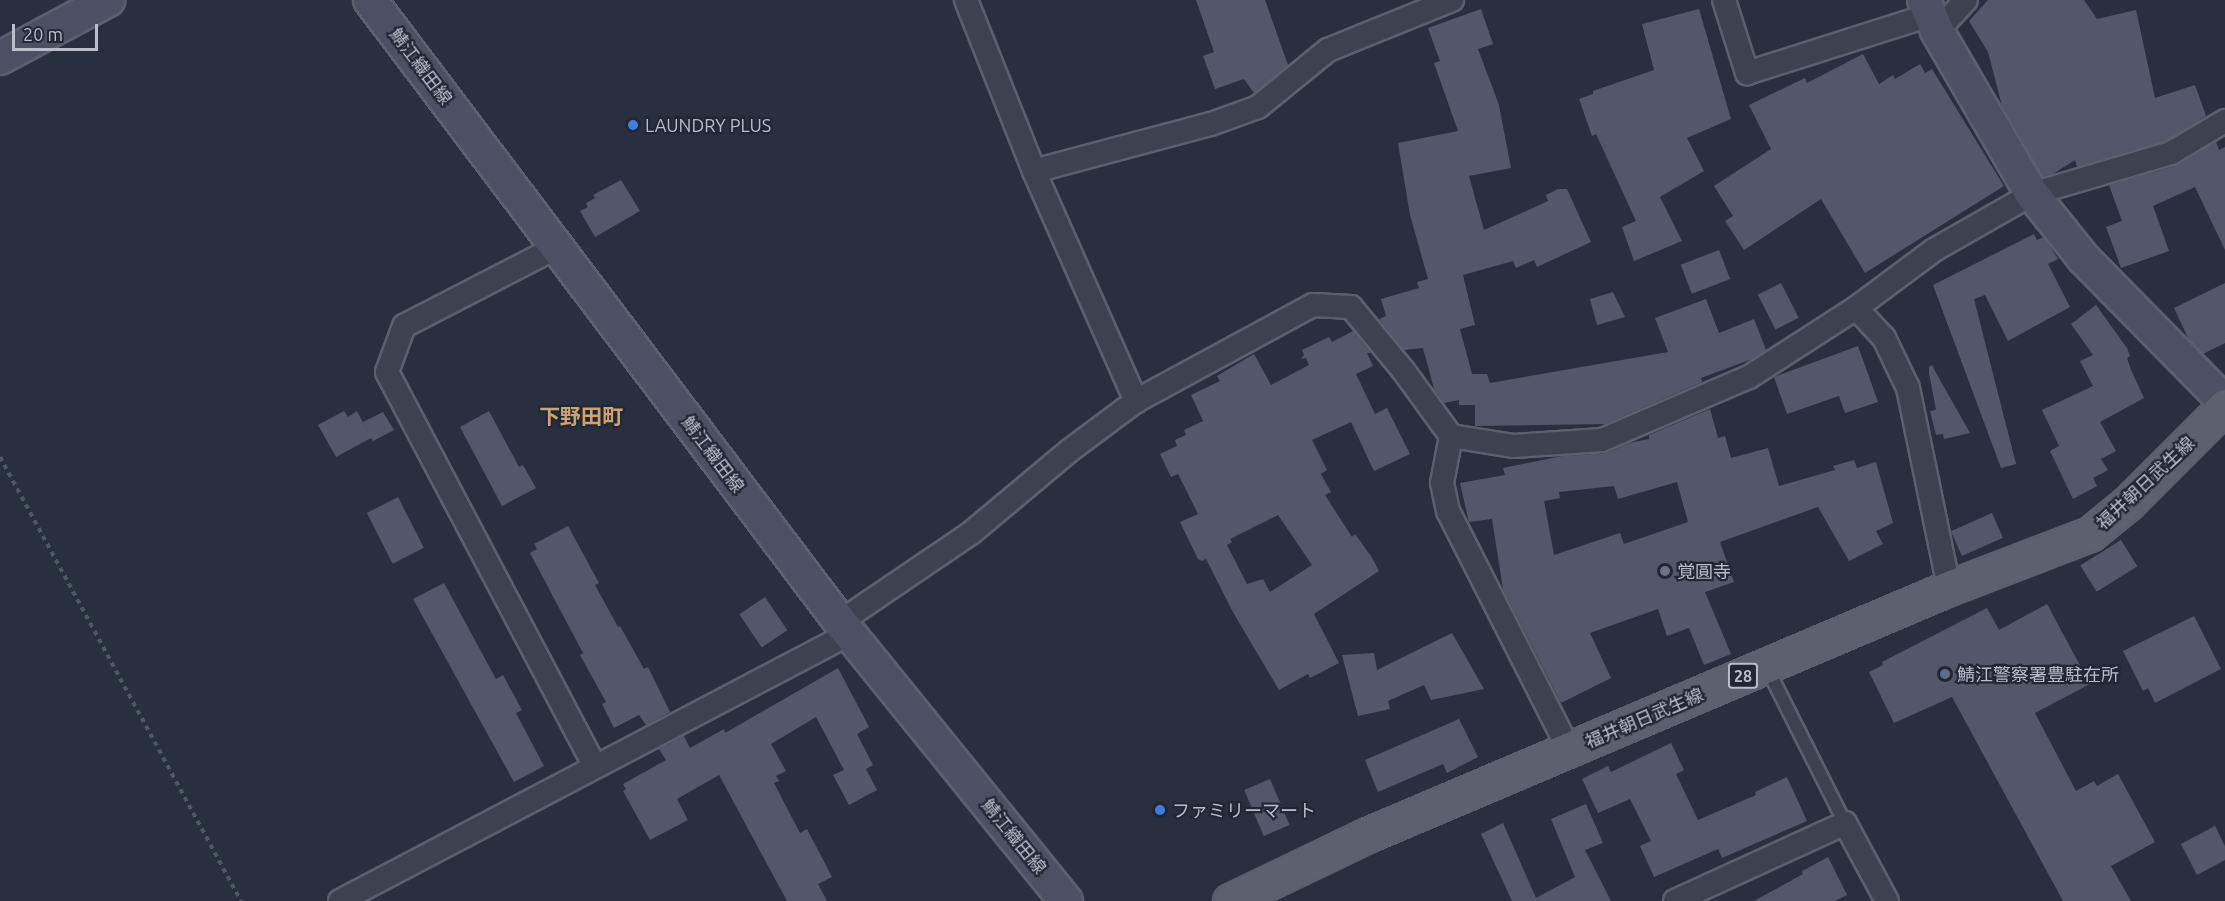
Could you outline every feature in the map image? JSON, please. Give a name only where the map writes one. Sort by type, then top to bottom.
[{"type":"main road","points":[[0,58],[108,0]]},
{"type":"main road","name":"鯖江織田線","points":[[370,0],[840,622],[1066,901]]},
{"type":"main road","points":[[1930,15],[2032,194],[2084,259],[2225,404]]},
{"type":"main road","name":"福井朝日武生線","points":[[1230,901],[1365,836],[1949,588],[2090,534],[2128,502],[2225,404]]},
{"type":"street","points":[[966,0],[1034,171],[1136,401]]},
{"type":"street","points":[[1034,171],[1211,124],[1258,107],[1328,50],[1452,0]]},
{"type":"street","points":[[1724,0],[1747,73],[1930,15],[1966,0]]},
{"type":"street","points":[[339,901],[845,636],[840,622],[971,533],[1069,451],[1136,401],[1313,305],[1351,307],[1403,370],[1451,436],[1514,446],[1602,440],[1749,377],[1856,308],[1934,250],[2032,194],[2171,153],[2225,121]]},
{"type":"street","points":[[557,247],[404,326],[387,372],[595,767]]},
{"type":"street","points":[[1856,308],[1884,338],[1908,388],[1949,588]]},
{"type":"street","points":[[1451,436],[1442,483],[1448,511],[1569,749]]},
{"type":"street","points":[[1675,901],[1845,823],[1887,901]]},
{"type":"lane","points":[[1766,666],[1845,823]]},
{"type":"path","points":[[0,457],[241,901]]},
{"type":"building","points":[[1196,0],[1265,0],[1288,65],[1254,93],[1244,79],[1215,89],[1203,56],[1214,52]]},
{"type":"building","points":[[1988,0],[2084,0],[2097,19],[2136,10],[2155,98],[2195,85],[2206,116],[2166,141],[2077,167],[2075,160],[2053,174],[2043,177],[2002,106],[1988,52],[1969,21]]},
{"type":"building","points":[[1481,9],[1493,44],[1478,49],[1499,105],[1511,168],[1469,176],[1484,230],[1548,201],[1546,195],[1558,189],[1567,189],[1591,242],[1537,267],[1534,260],[1516,268],[1513,261],[1463,275],[1475,325],[1460,329],[1472,374],[1487,374],[1490,383],[1668,352],[1655,318],[1706,299],[1719,333],[1754,319],[1766,350],[1752,359],[1701,378],[1702,382],[1605,424],[1475,426],[1475,405],[1459,405],[1459,400],[1444,403],[1434,389],[1423,348],[1404,350],[1379,319],[1386,316],[1381,299],[1419,288],[1417,282],[1428,279],[1410,215],[1398,143],[1458,131],[1434,63],[1440,61],[1428,28]]},
{"type":"building","points":[[1699,9],[1731,119],[1687,138],[1704,171],[1660,197],[1682,241],[1634,261],[1622,227],[1636,221],[1596,134],[1592,136],[1579,99],[1593,94],[1593,91],[1654,70],[1642,24]]},
{"type":"building","points":[[1863,54],[1879,84],[1893,75],[1895,79],[1920,64],[1925,73],[1932,69],[2004,186],[1865,273],[1821,199],[1744,250],[1725,221],[1733,216],[1714,186],[1771,149],[1749,105],[1805,78],[1807,83]]},
{"type":"building","points":[[2216,142],[2219,150],[2225,147],[2225,250],[2195,187],[2153,206],[2169,251],[2121,268],[2106,227],[2122,221],[2109,185],[2175,166]]},
{"type":"building","points":[[621,180],[640,211],[595,237],[580,211],[588,207],[586,203],[595,198],[593,195]]},
{"type":"building","points":[[2034,234],[2037,240],[2044,237],[2058,259],[2048,264],[2070,307],[2008,341],[1985,295],[1974,299],[2016,464],[2001,468],[1933,285]]},
{"type":"building","points":[[1719,250],[1730,279],[1692,294],[1681,265]]},
{"type":"building","points":[[1781,283],[1799,318],[1776,330],[1758,295]]},
{"type":"building","points":[[2225,283],[2225,343],[2203,354],[2189,340],[2174,308]]},
{"type":"building","points":[[1613,292],[1625,317],[1597,325],[1590,299]]},
{"type":"building","points":[[2096,305],[2127,348],[2131,370],[2144,398],[2100,422],[2116,451],[2101,459],[2108,470],[2093,478],[2097,486],[2073,499],[2050,451],[2059,446],[2042,410],[2093,386],[2080,361],[2093,355],[2071,324]]},
{"type":"building","points":[[1353,331],[1371,353],[1367,353],[1373,366],[1356,374],[1375,414],[1387,408],[1410,454],[1374,471],[1351,422],[1312,440],[1327,470],[1321,474],[1331,492],[1325,495],[1352,537],[1355,534],[1379,571],[1314,614],[1339,663],[1310,678],[1308,674],[1279,690],[1234,614],[1206,559],[1202,561],[1198,559],[1180,522],[1198,514],[1178,474],[1171,477],[1160,454],[1177,446],[1175,440],[1186,435],[1184,430],[1203,421],[1191,395],[1220,381],[1217,376],[1254,354],[1271,385],[1309,365],[1306,358],[1301,359],[1304,355],[1302,350],[1329,337],[1332,342]],"holes":[[[1278,515],[1312,565],[1270,592],[1263,579],[1247,584],[1227,545],[1232,542],[1230,539]]]},
{"type":"building","points":[[1858,346],[1878,402],[1845,413],[1839,396],[1787,414],[1774,377]]},
{"type":"building","points":[[1932,365],[1970,433],[1944,439],[1943,434],[1936,435],[1930,411],[1936,410],[1929,373],[1929,367]]},
{"type":"building","points":[[1710,409],[1718,438],[1725,436],[1731,458],[1768,448],[1779,486],[1835,470],[1833,466],[1854,460],[1857,468],[1876,462],[1893,523],[1876,531],[1883,544],[1849,561],[1818,507],[1720,542],[1734,582],[1705,592],[1731,654],[1704,665],[1689,628],[1667,636],[1658,609],[1590,633],[1611,678],[1561,703],[1503,589],[1492,519],[1469,522],[1460,483],[1505,475],[1503,468],[1562,456],[1607,453],[1629,443],[1649,439],[1649,435]],"holes":[[[1677,482],[1688,522],[1624,544],[1620,533],[1554,555],[1544,501],[1560,498],[1559,492],[1614,486],[1618,499]]]},
{"type":"building","points":[[344,411],[348,417],[357,411],[369,434],[363,422],[383,412],[394,430],[373,441],[371,438],[336,457],[318,425]]},
{"type":"building","points":[[489,411],[519,467],[523,465],[536,488],[502,506],[460,427]]},
{"type":"building","points":[[398,497],[424,548],[393,564],[367,513]]},
{"type":"building","points":[[1992,513],[2003,538],[1962,556],[1951,531]]},
{"type":"building","points":[[568,526],[599,583],[595,585],[618,627],[620,626],[644,669],[648,667],[670,712],[646,725],[639,715],[614,728],[602,704],[606,702],[580,655],[583,653],[530,553],[537,549],[534,544]]},
{"type":"building","points":[[2121,540],[2137,566],[2097,592],[2080,565]]},
{"type":"building","points":[[444,583],[496,679],[503,675],[522,710],[516,713],[544,766],[514,782],[413,599]]},
{"type":"building","points":[[765,597],[787,630],[762,647],[739,614]]},
{"type":"building","points":[[2047,604],[2090,684],[2035,713],[2076,791],[2094,781],[2097,786],[2118,774],[2155,842],[2111,866],[2131,901],[2063,901],[1952,697],[1894,723],[1869,672],[1883,665],[1882,662],[1987,608],[1999,630]]},
{"type":"building","points":[[2194,616],[2221,669],[2155,703],[2148,688],[2143,691],[2123,651]]},
{"type":"building","points":[[1452,633],[1484,689],[1431,700],[1424,685],[1388,701],[1390,709],[1358,716],[1342,655],[1374,653],[1377,670]]},
{"type":"building","points":[[838,668],[869,727],[857,734],[873,765],[866,769],[877,790],[849,805],[833,775],[844,770],[816,717],[771,744],[786,771],[776,776],[779,781],[774,783],[800,833],[807,829],[832,877],[818,884],[827,901],[787,901],[719,775],[677,799],[688,820],[650,840],[623,791],[626,789],[623,784],[666,760],[659,749],[684,736],[690,748],[724,729],[725,733]]},
{"type":"building","points":[[1459,719],[1478,757],[1447,773],[1443,764],[1378,792],[1365,760]]},
{"type":"building","points":[[1671,743],[1684,770],[1676,774],[1698,820],[1756,795],[1755,792],[1787,777],[1807,821],[1722,858],[1718,849],[1654,877],[1640,846],[1651,841],[1630,799],[1598,813],[1582,779],[1608,766],[1611,772]]},
{"type":"building","points":[[1270,779],[1290,825],[1264,836],[1244,790]]},
{"type":"building","points":[[1586,804],[1603,843],[1585,850],[1611,901],[1512,901],[1481,834],[1503,823],[1536,898],[1575,877],[1551,819]]},
{"type":"building","points":[[2215,826],[2225,846],[2225,860],[2197,875],[2181,844]]},
{"type":"building","points":[[1828,857],[1847,895],[1835,901],[1754,901],[1803,874],[1802,871]]},
{"type":"place","name":"LAUNDRY PLUS","points":[[633,125]]},
{"type":"place","name":"覚圓寺","points":[[1665,571]]},
{"type":"place","name":"鯖江警察署豊駐在所","points":[[1945,674]]},
{"type":"place","name":"ファミリーマート","points":[[1160,810]]},
{"type":"district","name":"下野田町","points":[[581,416]]}]
